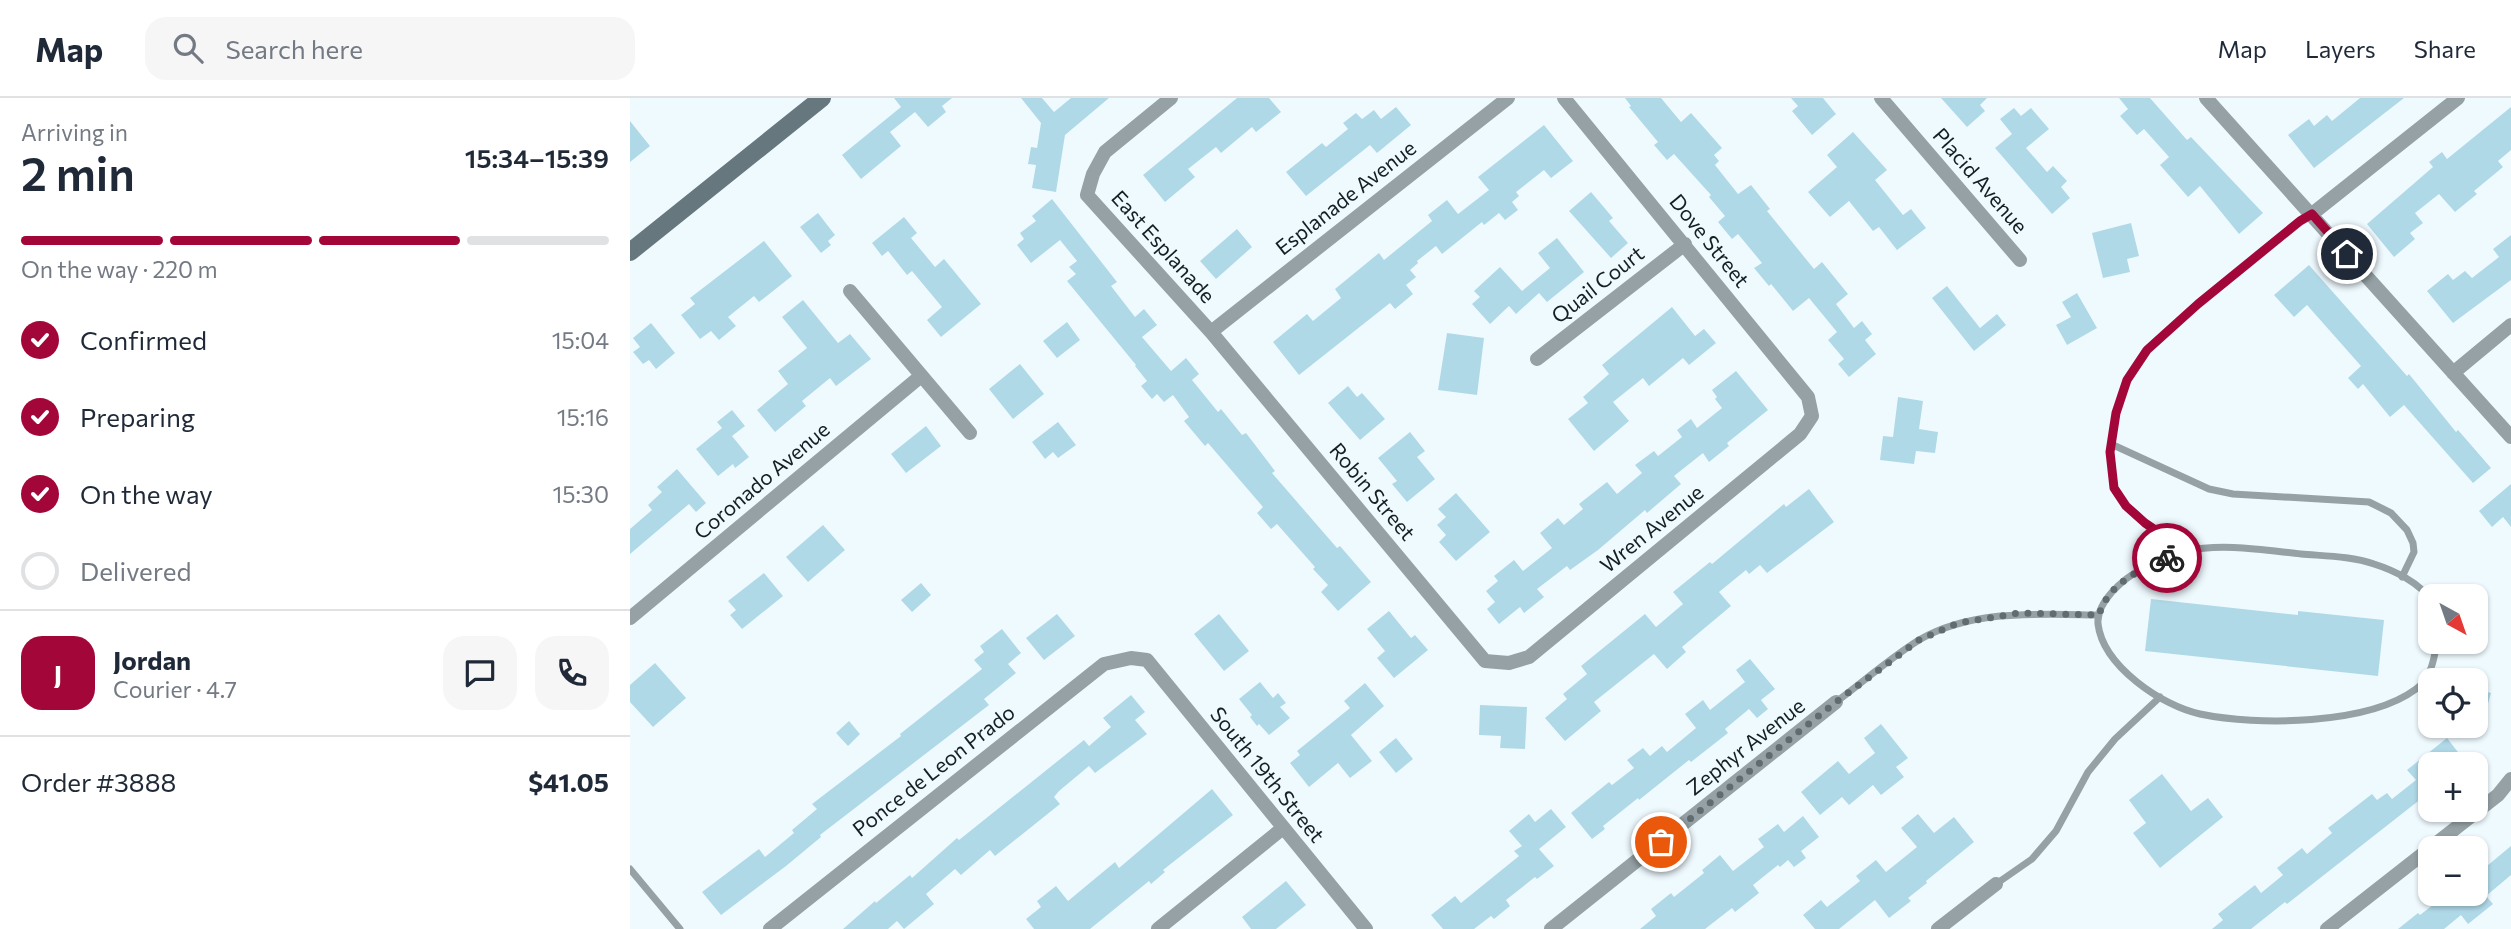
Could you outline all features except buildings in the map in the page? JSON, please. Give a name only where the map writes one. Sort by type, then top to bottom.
[{"type":"street","points":[[630,252],[822,98]]},
{"type":"street","name":"East Esplanade","points":[[1171,98],[1105,152],[1093,174],[1087,195],[1211,332]]},
{"type":"street","name":"Esplanade Avenue","points":[[1211,332],[1508,98]]},
{"type":"street","name":"Dove Street","points":[[1564,98],[1808,397],[1812,416]]},
{"type":"street","name":"Placid Avenue","points":[[1881,98],[2020,260]]},
{"type":"street","points":[[2206,98],[2511,436]]},
{"type":"street","points":[[2312,214],[2458,98]]},
{"type":"street","name":"Quail Court","points":[[1537,359],[1685,244]]},
{"type":"street","points":[[850,291],[970,433]]},
{"type":"street","points":[[2453,373],[2511,325]]},
{"type":"street","name":"Robin Street","points":[[1211,332],[1485,661],[1510,663]]},
{"type":"street","name":"Coronado Avenue","points":[[630,618],[921,376]]},
{"type":"street","name":"Wren Avenue","points":[[1510,663],[1529,657],[1800,434],[1812,416]]},
{"type":"street","name":"South 19th Street","points":[[1131,658],[1147,660],[1366,929]]},
{"type":"street","name":"Ponce de Leon Prado","points":[[770,929],[1104,664],[1131,658]]},
{"type":"street","name":"Zephyr Avenue","points":[[1551,929],[1836,702]]},
{"type":"street","points":[[2327,929],[2498,795],[2511,779]]},
{"type":"street","points":[[1158,929],[1283,828]]},
{"type":"street","points":[[1938,929],[1996,884]]},
{"type":"lane","points":[[2186,551],[2145,523],[2126,506],[2114,488],[2111,444],[2116,413],[2127,380],[2147,350],[2198,304],[2312,214]]},
{"type":"lane","points":[[2111,444],[2209,489],[2233,494],[2369,502],[2391,513],[2407,530],[2413,543],[2414,552],[2402,577]]},
{"type":"lane","points":[[2418,587],[2374,564],[2327,556],[2223,547],[2186,551],[2146,567],[2121,582],[2103,602],[2098,622],[2104,645],[2123,670],[2150,692],[2197,713],[2241,721],[2336,717],[2387,705],[2417,688],[2429,675],[2434,654]]},
{"type":"lane","points":[[1836,702],[1919,640],[1958,623],[2019,613],[2099,615]]},
{"type":"lane","points":[[1996,884],[2032,859],[2056,831],[2088,772],[2115,739],[2160,697]]},
{"type":"lane","points":[[630,869],[680,929]]},
{"type":"way so far","points":[[1661,842],[1836,702],[1919,640],[1958,623],[2019,613],[2099,615],[2103,602],[2121,582],[2167,558]]},
{"type":"route","points":[[2167,558],[2186,551],[2145,523],[2126,506],[2114,488],[2110,452],[2116,413],[2127,380],[2147,350],[2198,304],[2312,214],[2347,254]]}]
